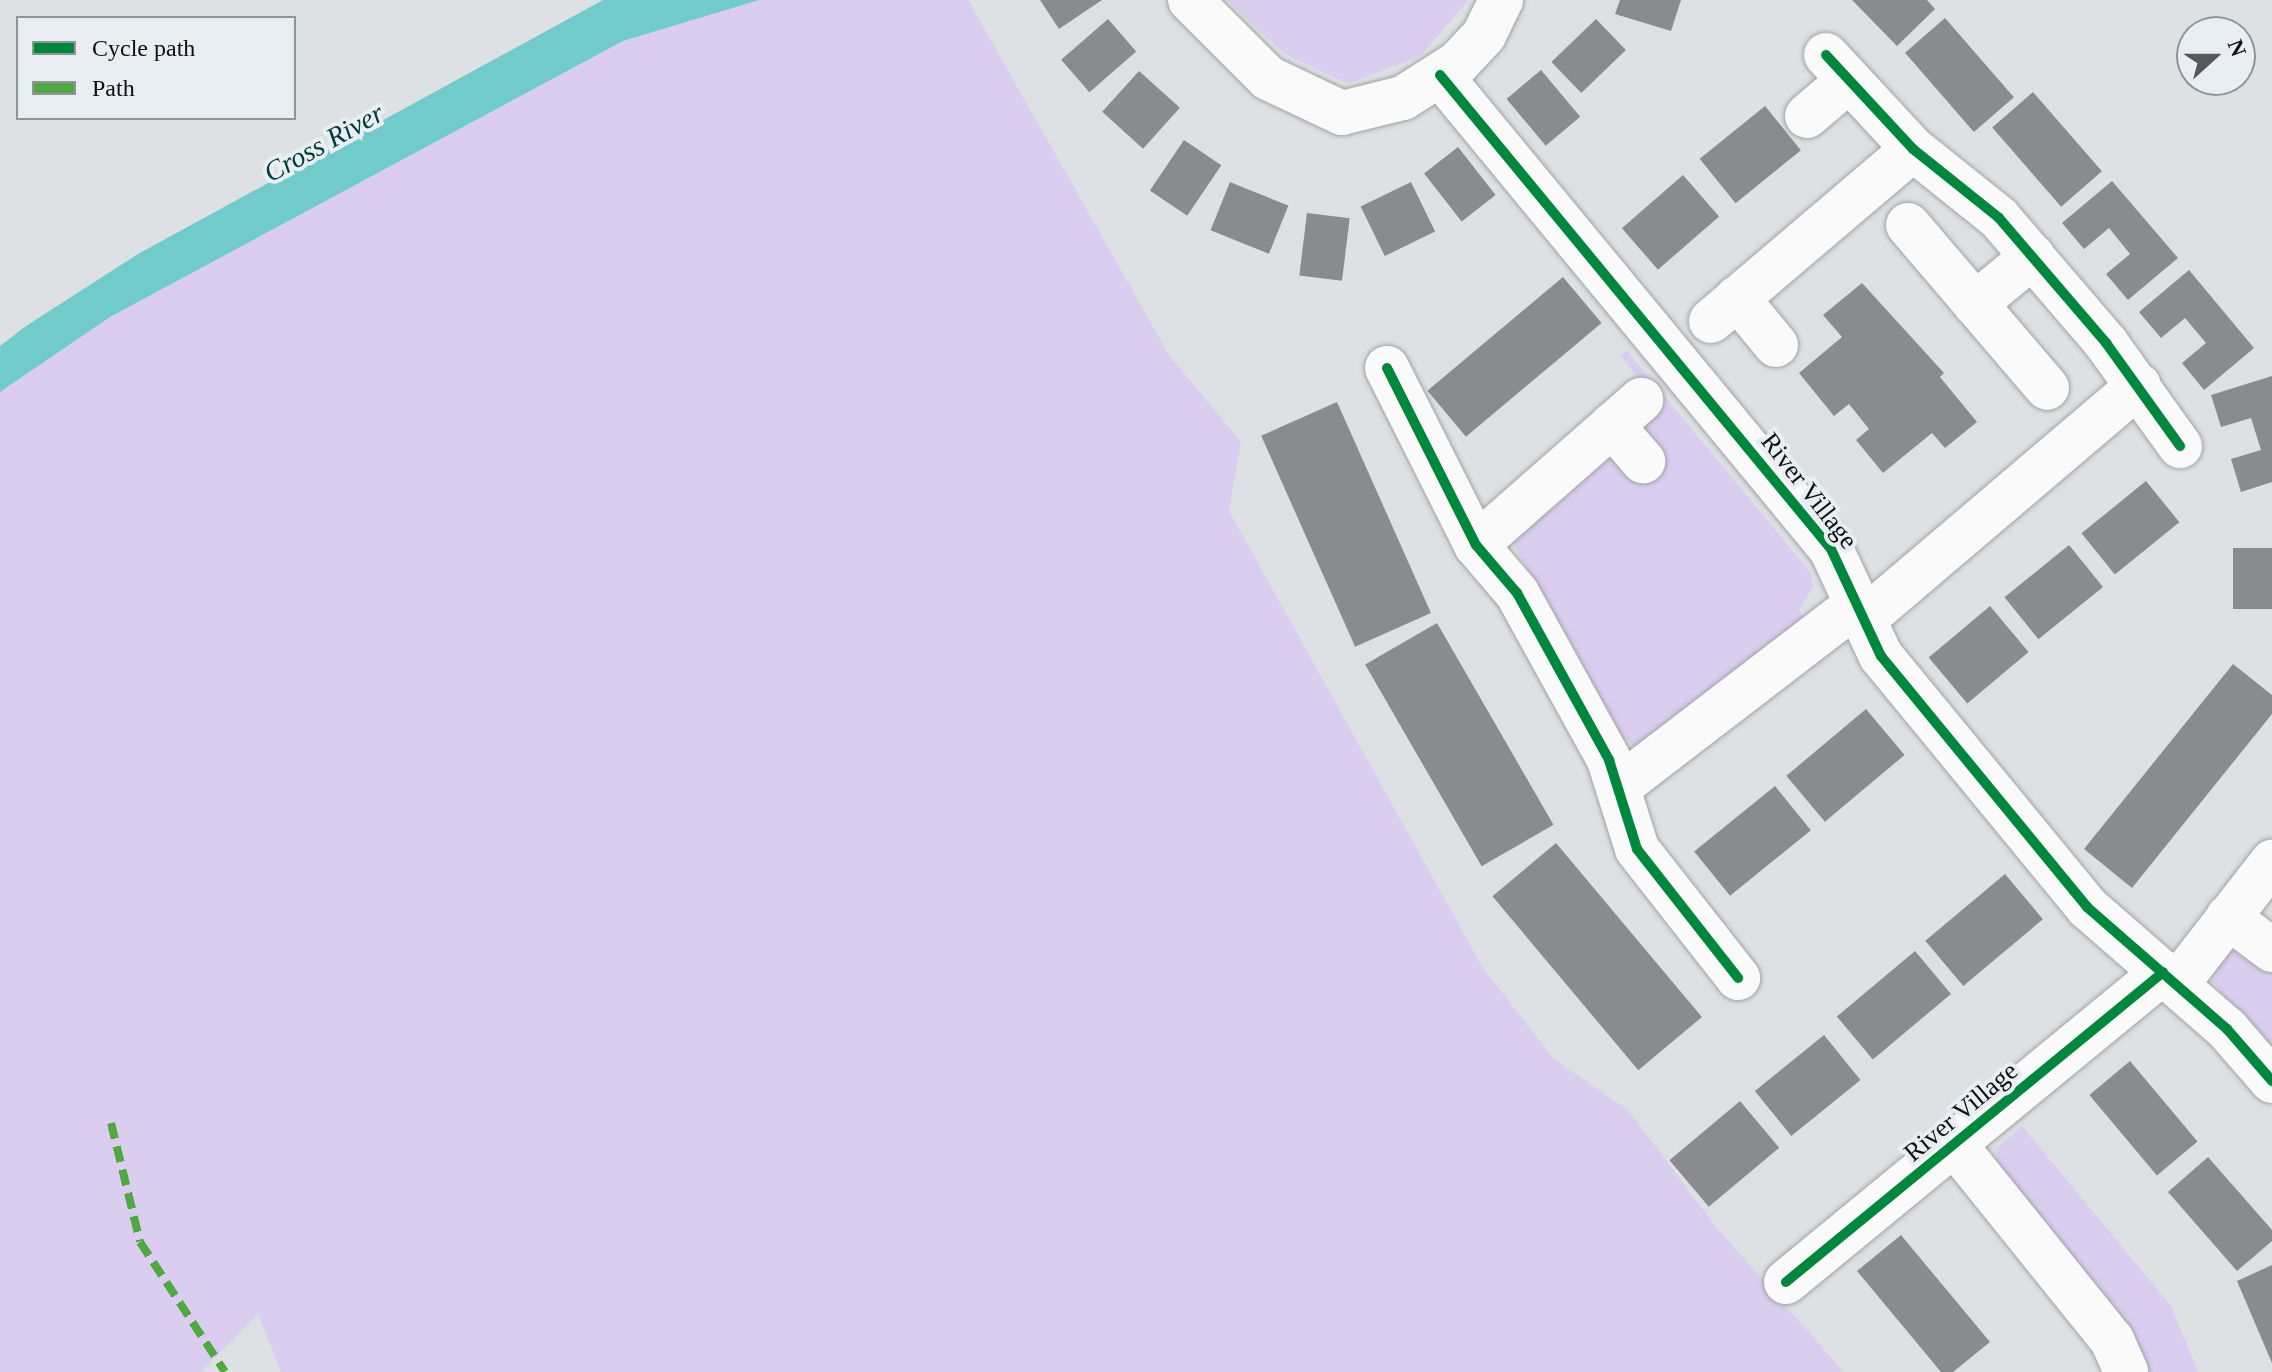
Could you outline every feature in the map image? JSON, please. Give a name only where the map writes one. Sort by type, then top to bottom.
[{"type":"street","points":[[1190,0],[1259,71],[1327,109],[1364,111],[1440,75],[1484,35],[1501,0]]},
{"type":"street","points":[[1807,116],[1837,68],[1913,149],[1999,218],[2139,385],[2180,446]]},
{"type":"street","name":"River Village","points":[[1440,75],[1831,549],[1860,612],[1898,677],[2087,907],[2170,978],[2272,1081]]},
{"type":"street","points":[[1776,345],[1724,309],[1913,149]]},
{"type":"street","points":[[1908,225],[2047,388]]},
{"type":"street","points":[[1975,304],[2033,256]]},
{"type":"street","points":[[1387,368],[1436,441],[1476,545],[1517,593],[1620,786],[1637,849],[1721,932],[1738,978]]},
{"type":"street","points":[[1620,786],[1860,612],[2139,385]]},
{"type":"street","points":[[1476,545],[1626,412],[1643,461]]},
{"type":"street","name":"River Village","points":[[1786,1282],[1955,1145],[2170,978],[2228,917],[2272,862]]},
{"type":"street","points":[[2228,917],[2272,950]]},
{"type":"street","name":"River Village","points":[[1955,1145],[2112,1340],[2126,1372]]},
{"type":"shaded area","points":[[759,0],[968,0],[1169,355],[1241,442],[1229,511],[1483,968],[1554,1059],[1628,1110],[1717,1228],[1844,1372],[281,1372],[258,1314],[201,1372],[0,1372],[0,392],[110,317],[623,41]]},
{"type":"shaded area","points":[[1227,0],[1469,0],[1420,56],[1348,84],[1285,54]]},
{"type":"shaded area","points":[[1627,351],[1811,573],[1813,587],[1799,610],[1805,618],[1649,745],[1634,746],[1611,728],[1512,541],[1604,458],[1616,458],[1660,408],[1620,355]]},
{"type":"shaded area","points":[[2228,950],[2241,950],[2272,972],[2272,1053],[2211,980]]},
{"type":"shaded area","points":[[2022,1126],[2171,1306],[2198,1372],[2145,1372],[2000,1167],[1995,1149]]},
{"type":"water","points":[[603,0],[759,0],[623,41],[110,317],[0,392],[0,346],[26,326],[138,254]]},
{"type":"building","points":[[1040,0],[1102,0],[1059,29]]},
{"type":"building","points":[[1620,0],[1681,0],[1671,31],[1615,14]]},
{"type":"building","points":[[1852,0],[1927,0],[1935,9],[1897,46]]},
{"type":"building","points":[[1945,18],[2014,97],[1974,132],[1905,53]]},
{"type":"building","points":[[1108,19],[1136,51],[1089,92],[1061,60]]},
{"type":"building","points":[[1596,19],[1626,50],[1581,93],[1551,62]]},
{"type":"building","points":[[1541,70],[1580,117],[1546,146],[1507,99]]},
{"type":"building","points":[[1139,71],[1180,108],[1143,149],[1102,112]]},
{"type":"building","points":[[2033,92],[2102,171],[2061,207],[1992,127]]},
{"type":"building","points":[[1765,106],[1801,150],[1736,203],[1700,159]]},
{"type":"building","points":[[1184,140],[1221,165],[1187,216],[1150,191]]},
{"type":"building","points":[[1458,147],[1496,195],[1462,222],[1424,173]]},
{"type":"building","points":[[1683,175],[1719,217],[1658,270],[1622,228]]},
{"type":"building","points":[[2112,181],[2178,258],[2128,300],[2106,274],[2130,254],[2109,228],[2084,249],[2062,223]]},
{"type":"building","points":[[1230,182],[1288,206],[1269,254],[1211,230]]},
{"type":"building","points":[[1411,182],[1435,231],[1385,256],[1361,207]]},
{"type":"building","points":[[1307,213],[1350,218],[1342,281],[1299,276]]},
{"type":"building","points":[[2189,270],[2254,348],[2204,390],[2182,363],[2206,343],[2185,318],[2161,338],[2139,312]]},
{"type":"building","points":[[1563,277],[1602,323],[1466,437],[1427,391]]},
{"type":"building","points":[[1862,283],[1944,373],[1940,377],[1977,422],[1945,448],[1932,433],[1883,473],[1856,440],[1869,429],[1849,404],[1834,416],[1799,373],[1842,337],[1823,315]]},
{"type":"building","points":[[2272,376],[2272,482],[2241,492],[2231,459],[2261,450],[2251,418],[2221,427],[2211,395]]},
{"type":"building","points":[[1337,402],[1431,613],[1355,647],[1261,436]]},
{"type":"building","points":[[2146,481],[2179,522],[2115,574],[2081,533]]},
{"type":"building","points":[[2069,545],[2103,587],[2038,639],[2004,597]]},
{"type":"building","points":[[2233,548],[2272,548],[2272,609],[2233,609]]},
{"type":"building","points":[[1990,606],[2029,652],[1967,703],[1929,657]]},
{"type":"building","points":[[1437,623],[1554,825],[1482,866],[1365,664]]},
{"type":"building","points":[[2233,664],[2272,695],[2272,714],[2132,888],[2084,849]]},
{"type":"building","points":[[1866,709],[1905,755],[1825,822],[1786,776]]},
{"type":"building","points":[[1775,786],[1811,830],[1730,896],[1694,851]]},
{"type":"building","points":[[1556,843],[1702,1017],[1638,1070],[1492,896]]},
{"type":"building","points":[[2005,874],[2043,919],[1963,986],[1925,941]]},
{"type":"building","points":[[1915,951],[1951,994],[1873,1059],[1837,1017]]},
{"type":"building","points":[[1824,1035],[1861,1080],[1791,1136],[1755,1091]]},
{"type":"building","points":[[2130,1061],[2197,1141],[2157,1176],[2089,1095]]},
{"type":"building","points":[[1740,1101],[1779,1148],[1709,1207],[1670,1160]]},
{"type":"building","points":[[2208,1157],[2272,1230],[2272,1241],[2237,1271],[2168,1192]]},
{"type":"building","points":[[1901,1235],[1990,1342],[1953,1372],[1941,1372],[1857,1271]]},
{"type":"building","points":[[2272,1265],[2272,1363],[2237,1281]]},
{"type":"marked path","points":[[111,1123],[140,1242],[225,1372]]},
{"type":"cycle path","points":[[1826,55],[1913,149],[1999,218],[2106,343],[2180,446]]},
{"type":"cycle path","points":[[1440,75],[1831,549],[1881,656],[2087,907],[2227,1029],[2272,1081]]},
{"type":"cycle path","points":[[1387,368],[1476,545],[1517,593],[1609,760],[1637,849],[1738,978]]},
{"type":"cycle path","points":[[1786,1282],[2163,972]]},
{"type":"water label","name":"Cross River","points":[[324,143]]}]
